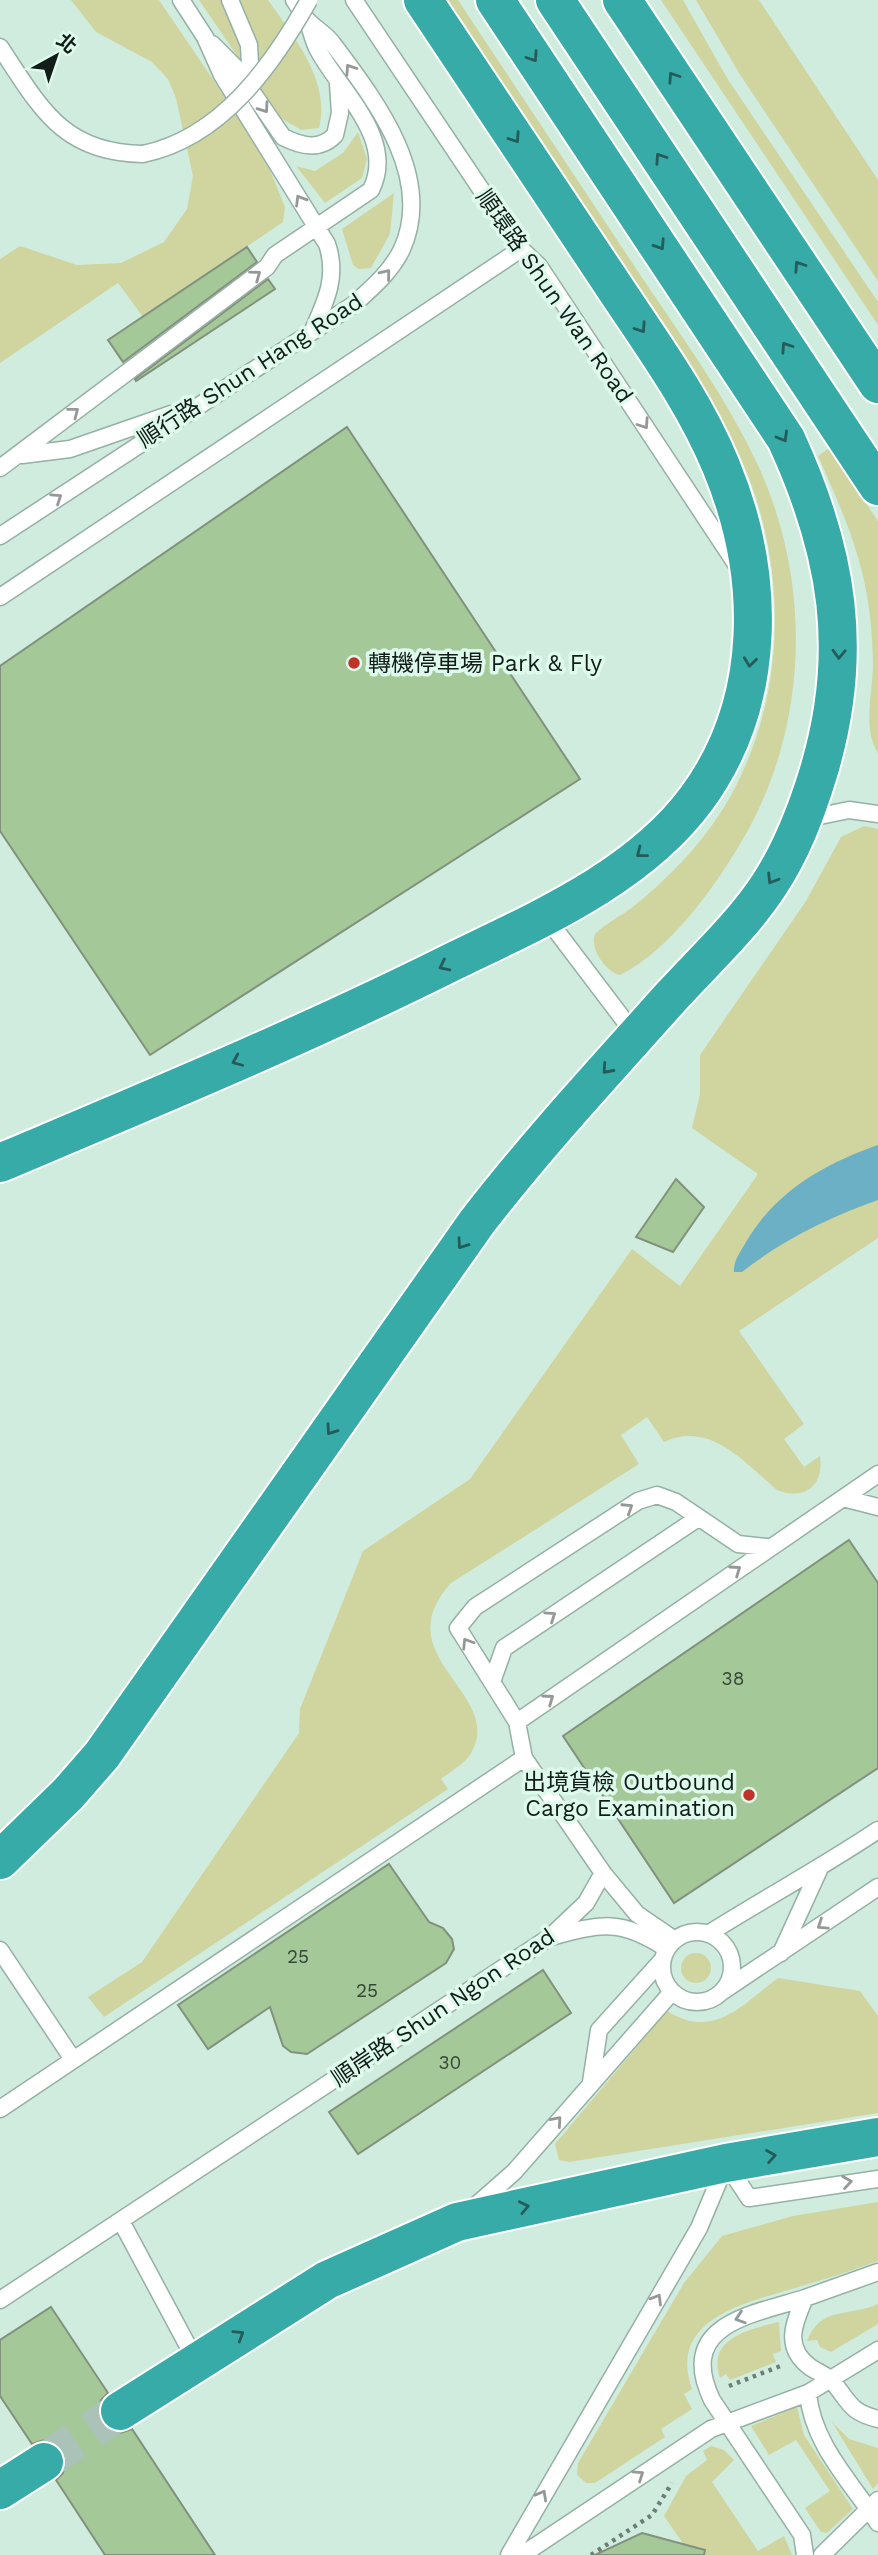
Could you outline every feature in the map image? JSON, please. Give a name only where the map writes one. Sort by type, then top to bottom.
[{"type":"highway","points":[[0,1163],[347,1013],[545,916],[614,874],[649,847],[694,802],[717,768],[734,732],[747,686],[753,639],[753,594],[744,538],[720,463],[686,398],[423,0]]},
{"type":"highway","points":[[0,1860],[68,1794],[102,1755],[477,1222],[523,1162],[768,887],[804,819],[826,748],[840,649],[836,593],[810,492],[786,439],[495,0]]},
{"type":"highway","points":[[622,0],[878,384]]},
{"type":"highway","points":[[558,4],[878,486]]},
{"type":"highway","points":[[120,2411],[327,2280],[457,2222],[726,2163],[878,2137]]},
{"type":"highway","points":[[0,2490],[44,2462]]},
{"type":"lane","points":[[181,0],[205,37],[222,75],[317,226],[332,258],[332,280],[313,330]]},
{"type":"lane","points":[[230,0],[249,45],[251,85]]},
{"type":"lane","name":"順行路 Shun Hang Road","points":[[0,536],[354,305],[381,280],[403,247],[410,226],[411,205],[410,184],[402,155],[386,124],[331,41],[308,22],[294,0]]},
{"type":"lane","points":[[0,47],[54,123],[77,140],[111,152],[143,154],[190,138],[220,117],[251,85],[292,30],[309,0]]},
{"type":"lane","name":"順環路 Shun Wan Road","points":[[354,0],[520,249],[547,278],[730,552],[753,594]]},
{"type":"lane","points":[[0,468],[267,267],[275,255],[371,190],[377,177],[377,147],[316,46],[308,22]]},
{"type":"lane","points":[[205,37],[235,67],[284,136],[294,142],[318,145],[335,135],[341,113],[338,81]]},
{"type":"lane","points":[[0,69],[15,75],[26,85]]},
{"type":"lane","points":[[0,597],[520,249]]},
{"type":"lane","points":[[19,456],[70,449],[194,407]]},
{"type":"lane","points":[[804,819],[849,810],[878,814]]},
{"type":"lane","points":[[545,916],[636,1036]]},
{"type":"lane","points":[[517,1722],[878,1474]]},
{"type":"lane","points":[[668,1949],[603,1873],[524,1758],[517,1722],[458,1628],[475,1606],[638,1502],[657,1495],[676,1502],[738,1544],[767,1548]]},
{"type":"lane","points":[[844,1498],[878,1507]]},
{"type":"lane","points":[[492,1682],[503,1648],[698,1518]]},
{"type":"lane","points":[[0,2109],[72,2058],[524,1758]]},
{"type":"lane","points":[[708,1934],[761,1901],[819,1870],[878,1830]]},
{"type":"lane","points":[[781,1954],[819,1870]]},
{"type":"lane","name":"順岸路 Shun Ngon Road","points":[[0,2300],[550,1937],[586,1903],[603,1873]]},
{"type":"lane","points":[[668,1949],[662,1971],[671,1992],[692,2003],[715,1999],[878,1887]]},
{"type":"lane","points":[[550,1937],[595,1925],[614,1925],[633,1928],[668,1949]]},
{"type":"lane","points":[[591,2082],[599,2030],[668,1949],[697,1932],[719,1939],[732,1958],[733,1970],[723,1991]]},
{"type":"lane","points":[[0,1950],[72,2058]]},
{"type":"lane","points":[[457,2222],[514,2172],[671,1992]]},
{"type":"lane","points":[[726,2163],[749,2198],[878,2179]]},
{"type":"lane","points":[[509,2555],[699,2228],[726,2163]]},
{"type":"lane","points":[[121,2221],[196,2361]]},
{"type":"lane","points":[[805,2555],[802,2535],[725,2422],[702,2381],[700,2363],[709,2342],[729,2322],[878,2272]]},
{"type":"lane","points":[[806,2298],[792,2326],[792,2342],[808,2365],[831,2380],[848,2405],[878,2420]]},
{"type":"lane","points":[[522,2555],[658,2462],[725,2422],[808,2393],[878,2350]]},
{"type":"lane","points":[[808,2393],[810,2417],[818,2436],[873,2504],[878,2523]]},
{"type":"lane","points":[[822,2555],[873,2504]]},
{"type":"green space","points":[[71,0],[159,0],[263,153],[285,207],[283,222],[143,317],[118,283],[0,363],[0,259],[20,246],[77,265],[121,263],[164,242],[187,209],[193,176],[176,98],[168,79],[152,62],[96,32]]},
{"type":"green space","points":[[199,0],[268,0],[299,44],[315,77],[320,93],[319,128],[301,130],[279,117]]},
{"type":"green space","points":[[446,0],[458,0],[718,392],[761,472],[777,516],[788,561],[795,607],[796,654],[782,745],[767,790],[747,832],[708,892],[676,932],[658,949],[620,975],[609,969],[600,959],[594,946],[595,934],[656,887],[703,837],[723,809],[744,769],[760,726],[770,682],[774,637],[774,592],[768,547],[758,503],[742,461],[715,407],[684,356]]},
{"type":"green space","points":[[661,0],[683,0],[727,78],[878,302],[878,325]]},
{"type":"green space","points":[[696,0],[759,0],[878,180],[878,281],[739,73]]},
{"type":"green space","points":[[358,132],[367,159],[362,178],[325,203],[296,166],[315,171],[343,153]]},
{"type":"green space","points":[[394,193],[390,234],[371,268],[359,269],[353,265],[342,229]]},
{"type":"green space","points":[[829,448],[878,521],[878,753],[870,733],[869,722],[873,664],[869,606],[850,533],[818,456]]},
{"type":"green space","points":[[864,826],[878,829],[878,1238],[739,1331],[804,1424],[784,1439],[804,1467],[820,1456],[816,1482],[804,1492],[787,1493],[777,1490],[739,1457],[712,1440],[697,1436],[664,1442],[647,1417],[621,1435],[639,1464],[451,1583],[434,1609],[431,1633],[437,1654],[474,1713],[477,1733],[470,1755],[441,1779],[448,1789],[104,2017],[88,1997],[142,1962],[299,1733],[300,1709],[363,1551],[470,1479],[632,1249],[680,1286],[758,1174],[692,1128],[700,1094],[700,1055],[806,901],[841,837]]},
{"type":"green space","points":[[696,1953],[707,1957],[711,1968],[707,1979],[696,1983],[685,1979],[681,1968],[685,1957]]},
{"type":"green space","points":[[778,1978],[860,1991],[878,2016],[878,2113],[569,2162],[559,2160],[555,2144],[667,2011],[684,2019],[713,2021],[739,2008]]},
{"type":"green space","points":[[878,2202],[878,2261],[755,2300],[716,2318],[701,2330],[691,2345],[687,2365],[692,2389],[684,2394],[692,2409],[661,2429],[665,2437],[595,2483],[586,2483],[577,2475],[578,2463],[684,2283],[722,2236],[793,2216]]},
{"type":"green space","points":[[878,2304],[878,2324],[831,2352],[820,2347],[817,2340],[807,2341],[820,2322],[828,2317]]},
{"type":"green space","points":[[779,2322],[781,2351],[773,2354],[776,2362],[730,2380],[726,2374],[720,2378],[717,2364],[719,2353],[725,2345],[744,2332]]},
{"type":"green space","points":[[797,2407],[804,2435],[853,2509],[827,2533],[821,2532],[805,2508],[830,2491],[796,2440],[769,2455],[751,2426]]},
{"type":"green space","points":[[832,2422],[849,2439],[878,2448],[878,2483],[873,2489]]},
{"type":"green space","points":[[711,2446],[724,2450],[734,2460],[712,2482],[758,2551],[784,2536],[792,2555],[691,2555],[664,2516],[686,2476],[707,2460],[703,2451]]},
{"type":"water","points":[[878,1145],[878,1200],[807,1230],[742,1272],[734,1272],[738,1256],[758,1224],[787,1194],[820,1171]]},
{"type":"building","points":[[247,247],[257,262],[123,362],[108,340]]},
{"type":"building","points":[[268,279],[275,289],[136,381],[135,379]]},
{"type":"building","points":[[347,427],[580,779],[150,1055],[0,831],[0,666]]},
{"type":"building","points":[[676,1179],[704,1207],[673,1252],[636,1237]]},
{"type":"building","points":[[849,1540],[878,1583],[878,1768],[674,1903],[563,1736]]},
{"type":"building","points":[[389,1864],[429,1922],[443,1928],[452,1939],[454,1949],[446,1963],[307,2054],[291,2052],[283,2046],[270,2007],[208,2049],[178,2005]]},
{"type":"building","points":[[543,1970],[571,2013],[358,2154],[329,2112]]},
{"type":"building","points":[[51,2307],[108,2393],[101,2400],[98,2411],[102,2423],[110,2431],[120,2433],[132,2429],[215,2555],[105,2555],[56,2480],[63,2473],[66,2462],[62,2450],[53,2442],[44,2440],[32,2444],[0,2396],[0,2340]]},
{"type":"building","points":[[642,2533],[705,2550],[704,2555],[595,2555]]},
{"type":"tunnel","points":[[44,2462],[120,2411]]},
{"type":"place","name":"轉機停車場 Park & Fly","points":[[354,663]]},
{"type":"place","name":"出境貨檢 Outbound Cargo Examination","points":[[749,1795]]}]
